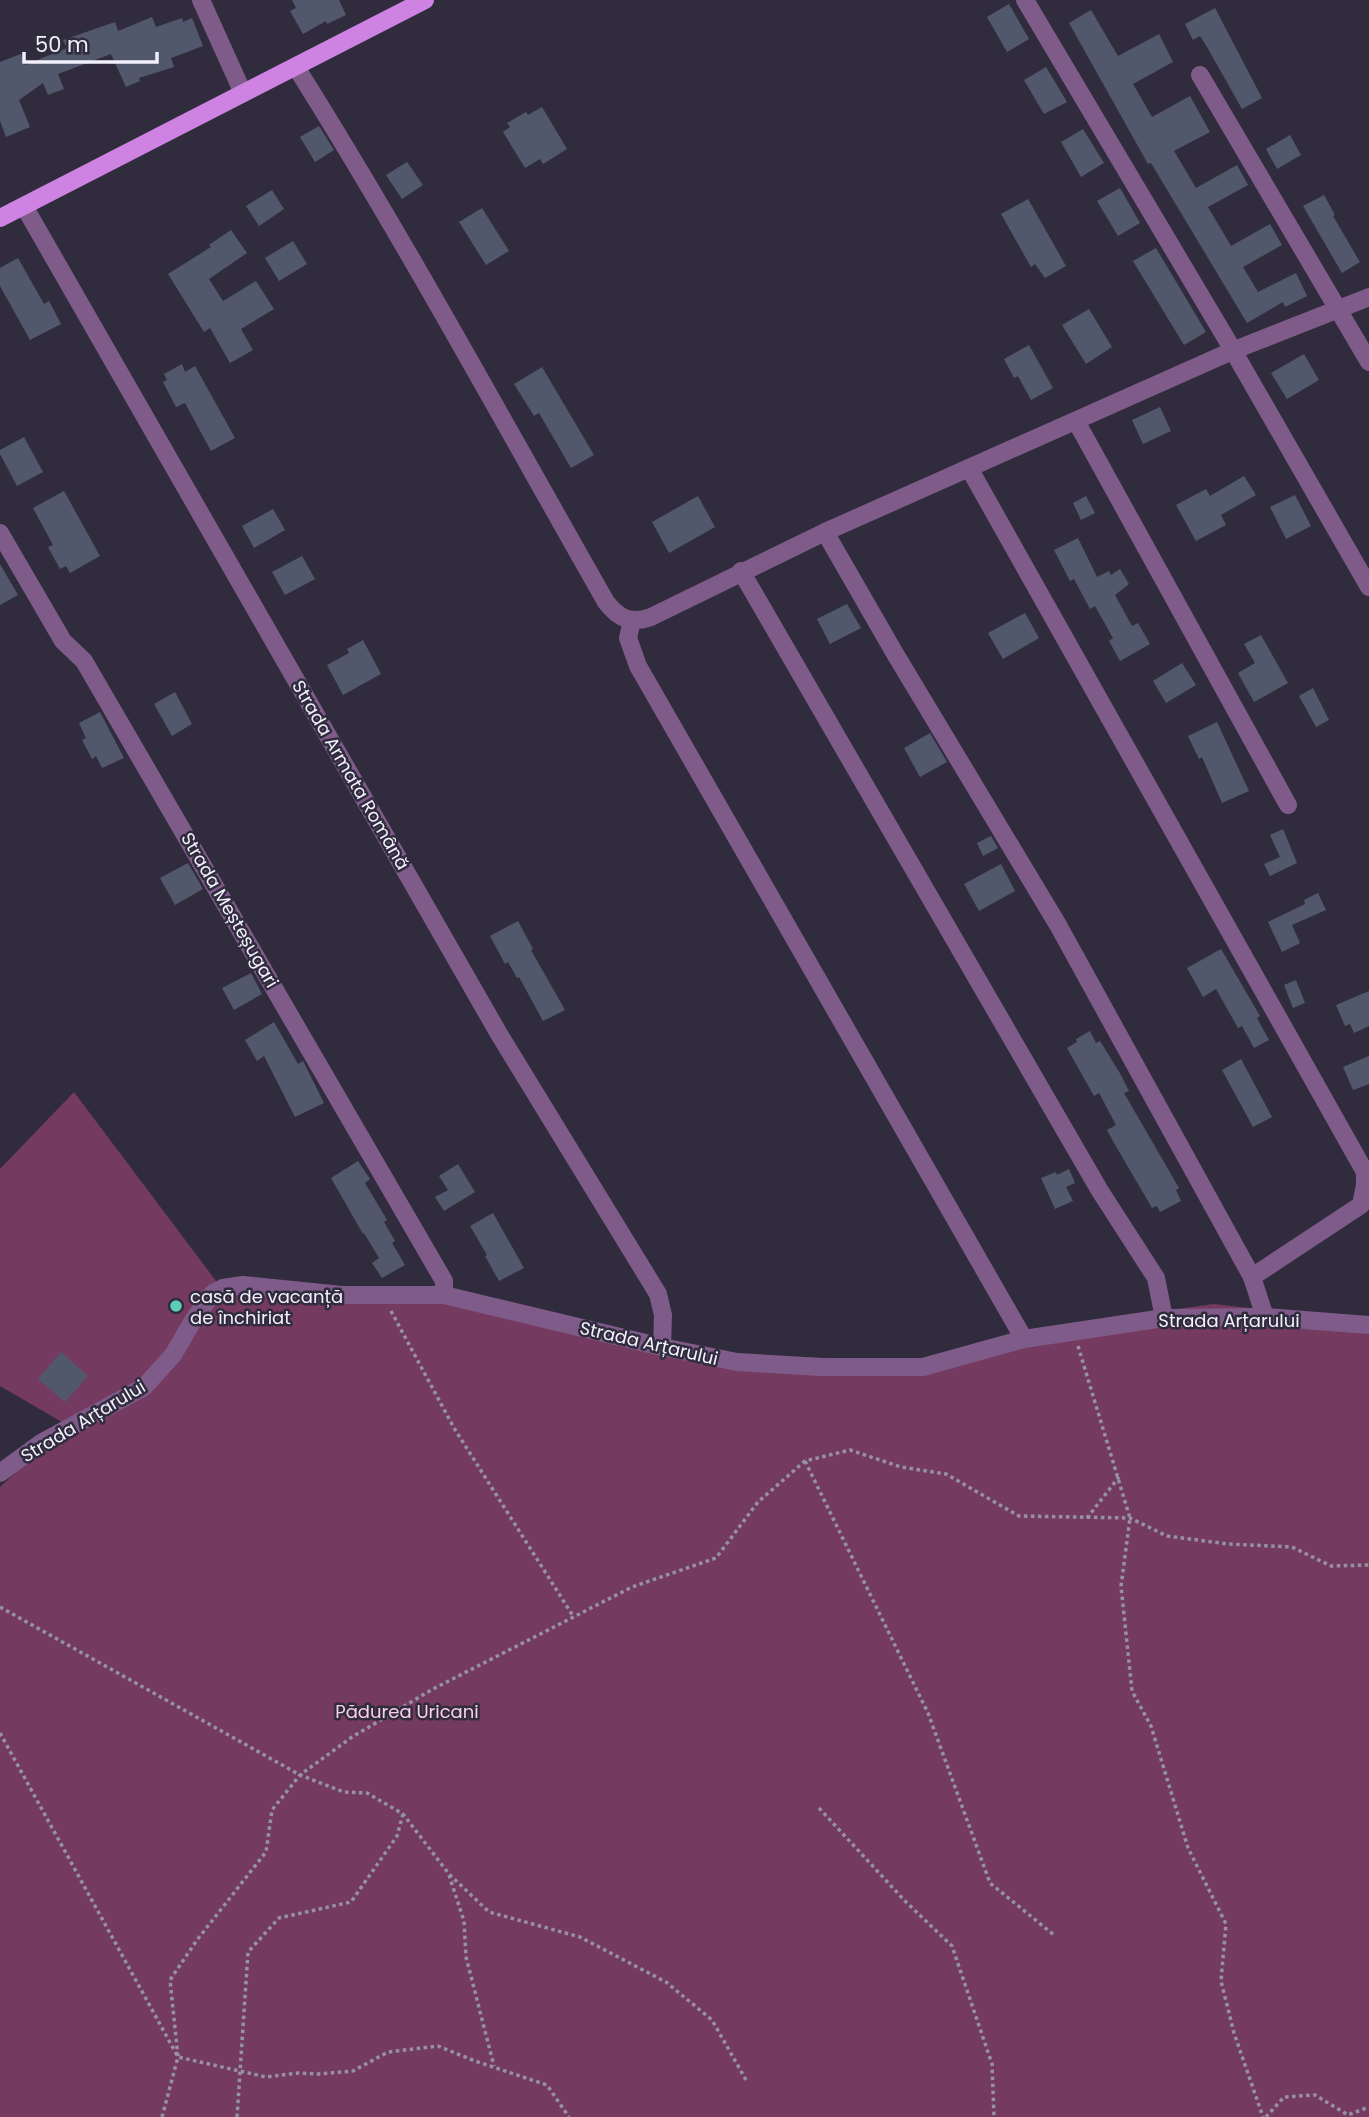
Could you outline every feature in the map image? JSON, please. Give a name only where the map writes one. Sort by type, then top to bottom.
[{"type":"main road","points":[[0,217],[425,0]]},
{"type":"street","points":[[201,0],[243,93]]},
{"type":"street","points":[[1025,0],[1369,587]]},
{"type":"street","points":[[296,66],[431,290],[606,602],[614,613],[632,621],[651,617],[825,532],[1232,351],[1369,297]]},
{"type":"street","points":[[1200,75],[1369,362]]},
{"type":"street","name":"Strada Armata Română","points":[[24,206],[499,1034],[658,1294],[663,1315],[662,1347]]},
{"type":"street","points":[[1076,421],[1288,805]]},
{"type":"street","points":[[969,468],[1365,1172],[1361,1205],[1252,1277]]},
{"type":"street","points":[[825,532],[887,641],[1058,925],[1252,1277],[1265,1317]]},
{"type":"street","name":"Strada Meșteșugari","points":[[0,533],[63,641],[84,661],[193,846],[444,1281],[444,1296]]},
{"type":"street","points":[[741,571],[1093,1179],[1156,1278],[1164,1318]]},
{"type":"street","points":[[632,621],[628,638],[638,666],[1024,1339]]},
{"type":"street","name":"Strada Arțarului","points":[[0,1473],[49,1438],[116,1405],[144,1387],[173,1355],[194,1319],[218,1289],[257,1286],[383,1296],[444,1296],[737,1362],[902,1369],[923,1367],[1024,1339],[1164,1318],[1265,1317],[1369,1325]]},
{"type":"path","points":[[383,1296],[454,1428],[573,1616]]},
{"type":"path","points":[[1074,1331],[1130,1518],[1121,1586],[1132,1691],[1152,1726],[1188,1848],[1226,1924],[1221,1981],[1234,2033],[1264,2117],[1284,2097],[1315,2095],[1348,2115],[1369,2107]]},
{"type":"path","points":[[162,2117],[178,2057],[170,1980],[197,1940],[266,1852],[272,1810],[300,1775],[352,1737],[433,1689],[632,1587],[716,1558],[758,1502],[805,1461],[850,1450],[901,1467],[946,1474],[1019,1516],[1130,1518],[1167,1536],[1228,1544],[1292,1547],[1331,1566],[1369,1565]]},
{"type":"path","points":[[805,1461],[928,1713],[990,1883],[1054,1935]]},
{"type":"path","points":[[1087,1518],[1119,1477]]},
{"type":"path","points":[[0,1607],[300,1775],[344,1792],[367,1793],[402,1814],[449,1874],[489,1912],[580,1937],[666,1982],[712,2020],[746,2080]]},
{"type":"path","points":[[0,1733],[178,2057]]},
{"type":"path","points":[[819,1808],[905,1901],[952,1946],[992,2064],[994,2117]]},
{"type":"path","points":[[237,2117],[248,1952],[279,1918],[351,1902],[397,1836],[402,1814]]},
{"type":"path","points":[[449,1874],[464,1921],[466,1957],[494,2066]]},
{"type":"path","points":[[178,2057],[265,2077],[353,2071],[388,2052],[438,2046],[547,2085],[569,2117]]},
{"type":"green space","name":"Pădurea Uricani","points":[[74,1092],[225,1293],[435,1301],[661,1351],[922,1362],[1030,1330],[1213,1304],[1369,1321],[1369,2117],[0,2117],[0,1487],[67,1425],[0,1386],[0,1169]]},
{"type":"building","points":[[292,0],[339,0],[346,15],[327,24],[326,21],[303,34],[290,11],[296,8]]},
{"type":"building","points":[[1009,4],[1029,39],[1007,52],[987,17]]},
{"type":"building","points":[[1215,8],[1262,98],[1242,109],[1200,36],[1193,40],[1185,24]]},
{"type":"building","points":[[1091,10],[1118,56],[1159,34],[1173,62],[1133,84],[1152,117],[1190,96],[1210,132],[1174,151],[1196,188],[1237,165],[1248,185],[1208,207],[1231,246],[1270,224],[1282,245],[1243,267],[1258,292],[1296,273],[1307,296],[1285,307],[1283,302],[1247,323],[1151,163],[1148,164],[1069,23]]},
{"type":"building","points":[[152,17],[156,27],[182,18],[183,22],[192,18],[203,46],[171,58],[174,67],[139,78],[140,81],[126,87],[111,54],[58,74],[64,89],[48,95],[43,83],[19,100],[30,127],[6,137],[0,121],[0,62],[21,54],[25,65],[67,48],[63,40],[115,22],[118,31]]},
{"type":"building","points":[[1046,67],[1067,102],[1044,114],[1024,80]]},
{"type":"building","points":[[542,107],[567,149],[543,164],[540,159],[525,168],[503,132],[510,127],[507,123],[526,112],[528,115]]},
{"type":"building","points":[[319,126],[334,150],[315,162],[300,137]]},
{"type":"building","points":[[1083,129],[1104,163],[1081,177],[1061,142]]},
{"type":"building","points":[[1290,135],[1301,155],[1277,169],[1266,149]]},
{"type":"building","points":[[407,162],[423,185],[402,199],[386,175]]},
{"type":"building","points":[[1120,188],[1140,223],[1118,236],[1097,201]]},
{"type":"building","points":[[272,190],[284,209],[259,226],[246,206]]},
{"type":"building","points":[[1324,195],[1360,262],[1342,273],[1303,206]]},
{"type":"building","points":[[1028,199],[1066,266],[1045,278],[1035,264],[1031,267],[1001,214]]},
{"type":"building","points":[[482,208],[509,251],[486,265],[459,222]]},
{"type":"building","points":[[231,230],[247,253],[209,279],[223,301],[256,281],[274,309],[241,329],[253,350],[230,363],[210,328],[204,332],[168,274],[211,247],[209,245]]},
{"type":"building","points":[[293,241],[307,264],[279,281],[265,258]]},
{"type":"building","points":[[1156,248],[1206,332],[1184,345],[1133,261]]},
{"type":"building","points":[[18,258],[44,304],[49,301],[61,324],[30,340],[0,286],[0,268]]},
{"type":"building","points":[[1089,309],[1112,347],[1086,364],[1062,325]]},
{"type":"building","points":[[1029,345],[1053,388],[1031,400],[1018,376],[1014,378],[1004,359]]},
{"type":"building","points":[[1304,354],[1319,380],[1287,399],[1271,373]]},
{"type":"building","points":[[182,364],[185,372],[195,366],[235,438],[211,451],[185,403],[176,407],[163,382],[167,380],[164,374]]},
{"type":"building","points":[[542,367],[594,455],[571,468],[539,413],[534,416],[514,384]]},
{"type":"building","points":[[1160,407],[1171,431],[1143,444],[1132,420]]},
{"type":"building","points":[[24,437],[43,472],[17,486],[0,450]]},
{"type":"building","points":[[1244,476],[1256,495],[1221,515],[1226,525],[1196,541],[1176,505],[1206,489],[1210,496]]},
{"type":"building","points":[[64,491],[100,556],[70,573],[66,566],[60,569],[48,547],[53,545],[33,508]]},
{"type":"building","points":[[1295,495],[1311,526],[1286,539],[1270,507]]},
{"type":"building","points":[[698,496],[715,527],[669,553],[652,522]]},
{"type":"building","points":[[1086,496],[1095,513],[1081,520],[1073,503]]},
{"type":"building","points":[[273,509],[285,530],[254,548],[242,526]]},
{"type":"building","points":[[1078,538],[1097,577],[1109,571],[1111,575],[1120,569],[1129,584],[1115,595],[1132,626],[1138,623],[1150,644],[1120,661],[1109,641],[1113,638],[1095,606],[1090,609],[1074,579],[1070,581],[1054,550]]},
{"type":"building","points":[[302,556],[315,579],[285,595],[272,572]]},
{"type":"building","points":[[0,564],[18,595],[0,605]]},
{"type":"building","points":[[847,604],[861,628],[830,644],[817,619]]},
{"type":"building","points":[[1025,613],[1039,638],[1003,659],[988,633]]},
{"type":"building","points":[[1261,635],[1288,683],[1254,702],[1238,673],[1255,663],[1244,644]]},
{"type":"building","points":[[363,640],[381,674],[343,695],[327,665],[349,653],[347,649]]},
{"type":"building","points":[[1182,663],[1196,685],[1166,703],[1153,681]]},
{"type":"building","points":[[1313,688],[1329,720],[1316,727],[1299,696]]},
{"type":"building","points":[[175,692],[192,724],[172,736],[154,704]]},
{"type":"building","points":[[100,712],[124,758],[102,768],[96,756],[92,759],[82,740],[86,738],[79,723]]},
{"type":"building","points":[[1217,722],[1249,791],[1222,803],[1202,757],[1199,759],[1188,736]]},
{"type":"building","points":[[930,733],[947,762],[920,777],[904,748]]},
{"type":"building","points":[[1283,829],[1297,863],[1270,876],[1264,864],[1280,857],[1270,835]]},
{"type":"building","points":[[991,836],[998,848],[983,856],[977,843]]},
{"type":"building","points":[[188,863],[203,889],[175,905],[160,878]]},
{"type":"building","points":[[1001,864],[1015,891],[979,911],[964,884]]},
{"type":"building","points":[[1318,893],[1326,910],[1292,925],[1300,943],[1282,952],[1268,922],[1305,904],[1304,900]]},
{"type":"building","points":[[518,921],[565,1010],[543,1021],[519,977],[517,978],[508,962],[505,964],[490,936]]},
{"type":"building","points":[[1221,949],[1260,1016],[1257,1018],[1269,1040],[1254,1048],[1242,1026],[1238,1028],[1216,989],[1203,997],[1187,968]]},
{"type":"building","points":[[251,973],[262,994],[234,1010],[222,988]]},
{"type":"building","points":[[1296,980],[1305,1003],[1293,1008],[1284,985]]},
{"type":"building","points":[[1369,991],[1369,1026],[1354,1033],[1350,1024],[1345,1026],[1336,1005]]},
{"type":"building","points":[[274,1022],[298,1064],[303,1061],[324,1103],[295,1117],[264,1056],[257,1061],[245,1040]]},
{"type":"building","points":[[1090,1031],[1096,1043],[1100,1041],[1121,1075],[1129,1091],[1124,1093],[1179,1188],[1176,1190],[1181,1201],[1160,1212],[1157,1206],[1152,1208],[1114,1143],[1107,1130],[1116,1125],[1099,1093],[1094,1096],[1067,1048]]},
{"type":"building","points":[[1369,1056],[1369,1084],[1353,1090],[1343,1067]]},
{"type":"building","points":[[1241,1059],[1272,1117],[1253,1127],[1222,1070]]},
{"type":"building","points":[[358,1161],[370,1179],[365,1183],[387,1220],[384,1222],[395,1241],[392,1243],[405,1265],[382,1278],[372,1263],[379,1258],[331,1178]]},
{"type":"building","points":[[458,1164],[475,1192],[444,1211],[435,1197],[448,1190],[439,1176]]},
{"type":"building","points":[[1069,1169],[1075,1183],[1066,1187],[1073,1201],[1055,1209],[1041,1178]]},
{"type":"building","points":[[493,1213],[524,1268],[499,1281],[470,1226]]},
{"type":"building","points":[[61,1352],[88,1376],[65,1402],[38,1379]]},
{"type":"place","name":"casă de vacanță de închiriat","points":[[176,1306]]}]
